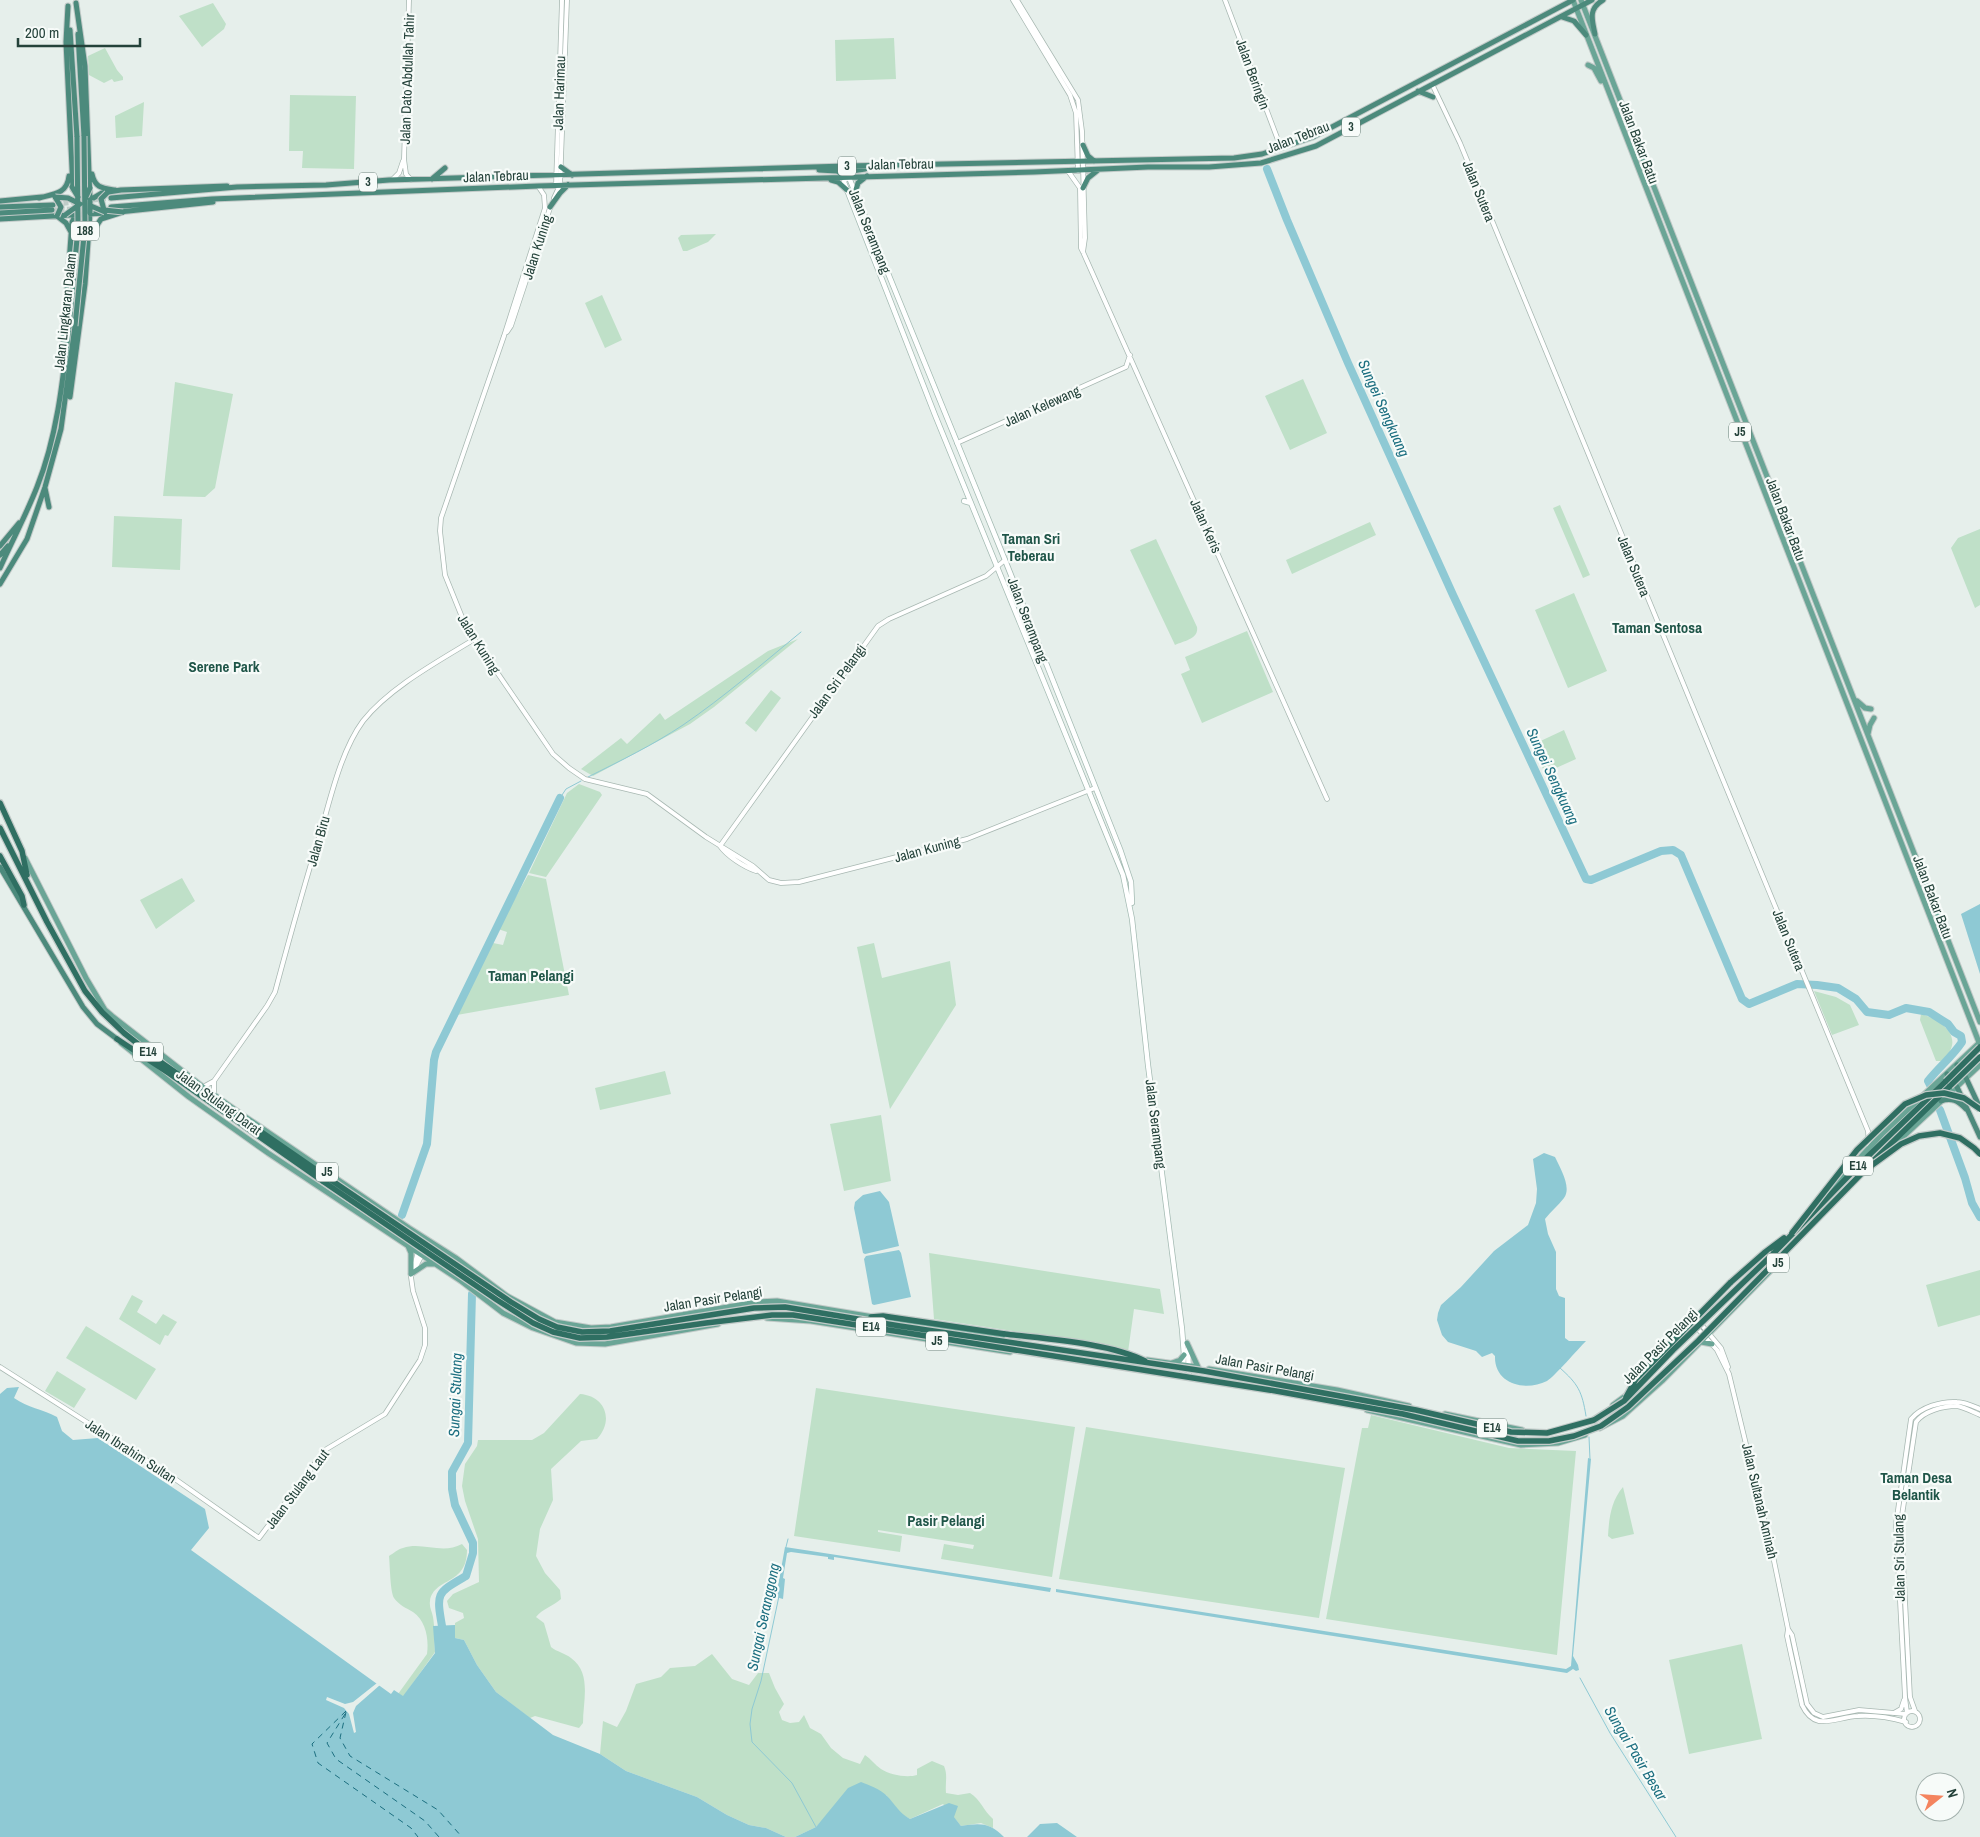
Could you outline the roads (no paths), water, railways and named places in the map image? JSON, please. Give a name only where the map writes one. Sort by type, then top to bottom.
[{"type":"highway","name":"Jalan Tebrau","points":[[112,198],[237,187],[389,180],[794,168],[1227,159],[1262,154],[1314,137],[1573,0]]},
{"type":"highway","name":"Jalan Tebrau","points":[[111,206],[558,185],[1209,167],[1261,163],[1316,146],[1576,8],[1582,2],[1592,0]]},
{"type":"highway","points":[[1595,34],[1591,13],[1603,0]]},
{"type":"highway","points":[[64,376],[62,364],[64,321],[72,222],[85,204],[90,188],[85,66],[76,2]]},
{"type":"highway","name":"Jalan Lingkaran Dalam","points":[[0,568],[37,487],[49,449],[72,326],[85,226],[84,136],[76,2]]},
{"type":"highway","points":[[64,417],[70,396],[90,236],[89,214],[85,204],[74,193],[72,187],[66,42],[68,3]]},
{"type":"highway","name":"Jalan Lingkaran Dalam","points":[[1,584],[27,539],[45,487],[64,417],[72,326],[78,219],[77,137],[68,3]]},
{"type":"highway","points":[[1559,17],[1574,21],[1586,35]]},
{"type":"highway","points":[[1415,82],[1429,85],[1433,73]]},
{"type":"highway","points":[[1418,91],[1432,97]]},
{"type":"highway","points":[[1083,145],[1088,156],[1095,162]]},
{"type":"highway","points":[[39,198],[63,190],[68,180],[70,155]]},
{"type":"highway","points":[[89,162],[92,177],[97,186],[121,190]]},
{"type":"highway","points":[[794,168],[837,171],[846,176],[856,170],[901,166]]},
{"type":"highway","points":[[561,167],[573,176]]},
{"type":"highway","points":[[432,180],[446,168]]},
{"type":"highway","points":[[1083,188],[1088,178],[1098,170]]},
{"type":"highway","points":[[855,193],[858,183],[868,176]]},
{"type":"highway","points":[[820,178],[838,182],[847,190]]},
{"type":"highway","points":[[65,215],[97,195],[121,190],[223,185],[237,187]]},
{"type":"highway","points":[[550,207],[560,193],[569,185]]},
{"type":"highway","points":[[72,187],[79,193],[86,192],[90,188]]},
{"type":"highway","points":[[107,193],[101,199],[104,210],[123,212]]},
{"type":"highway","points":[[55,197],[61,207],[57,216]]},
{"type":"highway","points":[[0,201],[55,197],[68,198],[101,212],[123,212]]},
{"type":"highway","points":[[0,219],[123,212],[226,200]]},
{"type":"highway","points":[[85,204],[89,214]]},
{"type":"highway","points":[[0,207],[53,207],[0,213]]},
{"type":"highway","points":[[90,236],[95,225],[101,219],[123,212]]},
{"type":"highway","points":[[57,216],[66,223],[72,235]]},
{"type":"highway","points":[[72,222],[82,218],[90,223]]},
{"type":"highway","points":[[45,487],[49,507]]},
{"type":"highway","points":[[0,546],[22,520]]},
{"type":"highway","points":[[1,555],[13,540]]},
{"type":"highway","name":"J5","points":[[0,803],[22,851]]},
{"type":"highway","name":"E14","points":[[0,828],[32,894],[85,991],[102,1012],[124,1033],[162,1063],[479,1281],[539,1319],[557,1327],[582,1332],[604,1332],[754,1308],[779,1306],[1150,1363],[1416,1410],[1470,1424],[1522,1433],[1547,1433],[1576,1426],[1602,1416],[1624,1401],[1673,1350],[1752,1276],[1791,1234],[1980,1045]]},
{"type":"highway","points":[[22,851],[32,894]]},
{"type":"highway","name":"Jalan Stulang Darat","points":[[0,856],[22,896],[24,905],[83,1007],[98,1024],[117,1039]]},
{"type":"highway","points":[[0,867],[15,895],[24,905]]},
{"type":"highway","name":"E14","points":[[117,1039],[475,1286],[533,1323],[559,1333],[580,1338],[607,1337],[772,1315],[793,1315],[1276,1391],[1403,1414],[1529,1442],[1549,1441],[1586,1432],[1612,1419],[1628,1407],[1705,1334],[1864,1171],[1980,1057]]},
{"type":"highway","points":[[1957,1065],[1966,1078],[1980,1108]]},
{"type":"highway","points":[[1947,1074],[1957,1087],[1980,1137]]},
{"type":"highway","points":[[1624,1401],[1636,1379],[1730,1283],[1764,1253],[1791,1234],[1856,1150],[1905,1104],[1926,1095],[1944,1094],[1964,1098],[1980,1108]]},
{"type":"highway","points":[[1941,1101],[1949,1098],[1954,1100],[1970,1113]]},
{"type":"highway","points":[[1864,1171],[1906,1142],[1932,1133],[1947,1134],[1960,1138],[1980,1154]]},
{"type":"highway","points":[[872,1318],[883,1316],[1088,1345],[1136,1356],[1150,1363]]},
{"type":"main road","name":"Jalan Bakar Batu","points":[[1573,0],[1969,1021],[1980,1045]]},
{"type":"main road","name":"Jalan Bakar Batu","points":[[1582,2],[1980,1022]]},
{"type":"main road","points":[[1588,65],[1594,68],[1605,85]]},
{"type":"main road","points":[[1614,107],[1638,165],[1646,170],[1644,182],[1672,254]]},
{"type":"main road","name":"Jalan Serampang","points":[[1132,919],[1123,875],[920,379],[844,182],[846,176],[850,180],[1005,560],[1131,882],[1132,919],[1148,1066],[1188,1377]]},
{"type":"main road","points":[[960,475],[968,471]]},
{"type":"main road","points":[[964,501],[971,503]]},
{"type":"main road","points":[[1854,696],[1862,706],[1871,709]]},
{"type":"main road","points":[[1848,708],[1858,720],[1864,722]]},
{"type":"main road","points":[[1859,735],[1858,720],[1860,713]]},
{"type":"main road","points":[[1868,734],[1874,718]]},
{"type":"main road","name":"Jalan Stulang Darat","points":[[22,851],[72,952],[105,1010],[214,1095],[421,1236]]},
{"type":"main road","points":[[1972,1000],[1980,1014]]},
{"type":"main road","points":[[1969,1021],[1973,1040],[1971,1050]]},
{"type":"main road","name":"Jalan Stulang Darat","points":[[117,1039],[142,1061],[268,1153],[420,1254]]},
{"type":"main road","name":"Jalan Pasir Pelangi","points":[[421,1236],[488,1280],[501,1292],[555,1322],[578,1327],[630,1325],[767,1301],[777,1301],[872,1318],[1337,1390],[1519,1430],[1540,1431],[1568,1426],[1588,1419],[1613,1405],[1628,1393],[1791,1234],[1882,1134],[1971,1050],[1980,1045]]},
{"type":"main road","name":"Jalan Pasir Pelangi","points":[[420,1254],[503,1312],[533,1328],[576,1343],[622,1342],[714,1325],[764,1318],[782,1318],[1138,1372],[1188,1377],[1358,1408],[1521,1445],[1537,1445],[1568,1441],[1614,1422],[1638,1403],[1708,1335],[1858,1180],[1980,1065]]},
{"type":"main road","points":[[420,1254],[424,1248],[421,1236]]},
{"type":"main road","points":[[408,1246],[411,1253],[411,1274]]},
{"type":"main road","points":[[424,1248],[440,1251],[501,1292]]},
{"type":"main road","points":[[411,1274],[426,1264],[437,1265]]},
{"type":"main road","points":[[576,1343],[578,1327]]},
{"type":"main road","points":[[589,1344],[591,1328]]},
{"type":"main road","name":"Jalan Serampang","points":[[1182,1329],[1187,1344],[1186,1366],[1182,1376]]},
{"type":"main road","points":[[1701,1342],[1712,1344]]},
{"type":"main road","points":[[1187,1344],[1198,1367]]},
{"type":"main road","points":[[1171,1363],[1180,1360],[1184,1355]]},
{"type":"street","name":"Jalan Dato Abdullah Tahir","points":[[409,0],[404,159],[406,174],[411,180]]},
{"type":"street","name":"Jalan Harimau","points":[[558,185],[562,0]]},
{"type":"street","name":"Jalan Harimau","points":[[558,176],[561,167],[567,0]]},
{"type":"street","points":[[1015,0],[1075,93],[1080,109],[1083,145],[1080,162]]},
{"type":"street","points":[[1015,0],[1070,95],[1076,113],[1080,162]]},
{"type":"street","name":"Jalan Beringin","points":[[1225,0],[1281,148]]},
{"type":"street","name":"Jalan Sutera","points":[[1429,85],[1460,143],[1868,1131],[1869,1148]]},
{"type":"street","name":"Jalan Dato Abdullah Tahir","points":[[389,180],[393,180],[396,177],[404,159]]},
{"type":"street","name":"Jalan Keris","points":[[1080,162],[1085,238],[1083,252]]},
{"type":"street","name":"Jalan Keris","points":[[1068,171],[1080,188],[1080,224],[1083,252],[1140,376],[1327,799]]},
{"type":"street","name":"Jalan Kuning","points":[[504,336],[511,326],[558,185]]},
{"type":"street","name":"Jalan Kuning","points":[[538,186],[544,195],[545,208],[440,524],[445,575],[457,609],[473,640],[552,752],[569,768],[591,781],[647,794],[720,846],[723,851],[769,880],[776,882],[799,882],[967,839],[1095,788]]},
{"type":"street","points":[[1130,355],[1126,367],[1133,369],[1140,376]]},
{"type":"street","name":"Jalan Kelewang","points":[[957,443],[1126,367]]},
{"type":"street","name":"Jalan Sri Pelangi","points":[[720,846],[878,626],[889,619],[986,576],[1005,560]]},
{"type":"street","name":"Jalan Biru","points":[[203,1087],[214,1081],[275,992],[332,792],[351,742],[359,728],[376,707],[403,686],[473,640]]},
{"type":"street","points":[[214,1081],[214,1095]]},
{"type":"street","points":[[1868,1131],[1882,1134]]},
{"type":"street","name":"Jalan Stulang Laut","points":[[259,1538],[325,1450],[385,1414],[420,1360],[425,1345],[425,1328],[413,1291],[411,1274],[420,1254]]},
{"type":"street","name":"Jalan Sultanah Aminah","points":[[1697,1325],[1726,1357],[1788,1629],[1802,1705],[1815,1721],[1823,1722],[1857,1716],[1906,1722]]},
{"type":"street","name":"Jalan Sultanah Aminah","points":[[1708,1335],[1725,1363],[1729,1374]]},
{"type":"street","name":"Jalan Ibrahim Sultan","points":[[0,1367],[180,1482],[259,1538]]},
{"type":"street","name":"Jalan Sri Stulang","points":[[1907,1713],[1896,1524],[1911,1419],[1917,1411],[1928,1406],[1957,1401],[1980,1409]]},
{"type":"street","name":"Jalan Sri Stulang","points":[[1915,1711],[1910,1697],[1901,1522],[1916,1422],[1921,1416],[1932,1411],[1956,1406],[1980,1415]]},
{"type":"street","name":"Jalan Sultanah Aminah","points":[[1788,1629],[1792,1635],[1807,1704],[1814,1713],[1823,1717],[1859,1710],[1907,1713]]},
{"type":"street","points":[[1894,1713],[1901,1709],[1905,1699]]},
{"type":"street","points":[[1915,1711],[1920,1716],[1919,1723],[1912,1726],[1906,1722],[1907,1713],[1915,1711]]},
{"type":"water","points":[[1980,904],[1980,974],[1961,914]]},
{"type":"water","points":[[1544,1153],[1555,1157],[1567,1188],[1564,1198],[1545,1219],[1548,1234],[1556,1252],[1556,1289],[1559,1296],[1565,1298],[1565,1338],[1569,1341],[1586,1341],[1551,1378],[1529,1386],[1512,1383],[1505,1379],[1496,1366],[1495,1356],[1492,1353],[1482,1357],[1476,1351],[1448,1342],[1442,1335],[1437,1320],[1441,1305],[1461,1287],[1494,1251],[1528,1225],[1536,1203],[1537,1189],[1533,1159]]},
{"type":"water","points":[[880,1191],[889,1202],[899,1246],[865,1254],[863,1253],[854,1208],[855,1202],[863,1195]]},
{"type":"water","points":[[899,1250],[911,1297],[874,1305],[872,1304],[864,1259],[866,1256]]},
{"type":"water","points":[[19,1387],[14,1398],[57,1417],[62,1431],[73,1440],[98,1438],[205,1509],[209,1528],[191,1550],[391,1694],[394,1690],[403,1696],[435,1653],[433,1626],[455,1625],[455,1638],[464,1640],[477,1665],[496,1692],[553,1735],[600,1754],[626,1771],[697,1797],[727,1815],[749,1825],[766,1828],[786,1837],[0,1837],[0,1394],[7,1388]]},
{"type":"water","points":[[1588,1458],[1591,1459],[1573,1656],[1579,1670],[1576,1671],[1573,1669],[1567,1673],[1056,1592],[1056,1589],[1566,1669],[1571,1666]]},
{"type":"water","points":[[785,1547],[1051,1588],[1050,1592],[834,1557],[834,1560],[828,1559],[828,1557],[791,1552],[787,1553],[783,1578],[785,1579],[783,1599],[776,1597]]},
{"type":"water","points":[[861,1782],[884,1794],[910,1819],[949,1803],[958,1806],[954,1817],[961,1826],[973,1824],[989,1826],[1004,1837],[795,1837],[816,1827],[848,1788]]},
{"type":"water","points":[[1057,1823],[1077,1837],[1027,1837],[1040,1824]]},
{"type":"waterway","name":"Sungei Sengkuang","points":[[1267,169],[1348,363],[1453,595],[1586,879],[1591,880],[1661,851],[1673,850],[1681,855],[1742,999],[1749,1004],[1797,984],[1817,985],[1838,988],[1856,999],[1867,1012],[1889,1015],[1906,1008],[1929,1012],[1948,1024],[1954,1032],[1961,1036],[1962,1042],[1928,1081],[1930,1085]]},
{"type":"waterway","points":[[588,777],[648,746],[683,725],[728,692],[801,632]]},
{"type":"waterway","points":[[560,798],[566,789],[581,781]]},
{"type":"waterway","points":[[402,1215],[427,1144],[436,1052],[560,798]]},
{"type":"waterway","name":"Sungei Sengkuang","points":[[1940,1110],[1965,1178],[1972,1203],[1980,1217]]},
{"type":"waterway","name":"Sungai Stulang","points":[[442,1626],[439,1606],[441,1595],[449,1586],[466,1576],[473,1553],[473,1543],[455,1505],[452,1489],[452,1472],[468,1443],[472,1294]]},
{"type":"waterway","points":[[1560,1368],[1578,1389],[1583,1400],[1586,1416]]},
{"type":"waterway","points":[[1589,1437],[1590,1459]]},
{"type":"waterway","name":"Sungai Seranggong","points":[[786,1547],[788,1539]]},
{"type":"waterway","name":"Sungai Seranggong","points":[[779,1596],[761,1681],[752,1709],[750,1724],[752,1742],[792,1783],[816,1827]]},
{"type":"waterway","name":"Sungai Pasir Besar","points":[[1580,1678],[1610,1733],[1676,1837]]},
{"type":"tunnel","points":[[56,204],[111,198]]},
{"type":"tunnel","points":[[52,210],[88,208]]},
{"type":"district","name":"Taman Sri Teberau","points":[[1031,546]]},
{"type":"district","name":"Taman Sentosa","points":[[1657,627]]},
{"type":"district","name":"Serene Park","points":[[224,666]]},
{"type":"district","name":"Taman Pelangi","points":[[531,975]]},
{"type":"district","name":"Taman Desa Belantik","points":[[1916,1486]]},
{"type":"district","name":"Pasir Pelangi","points":[[946,1520]]}]
